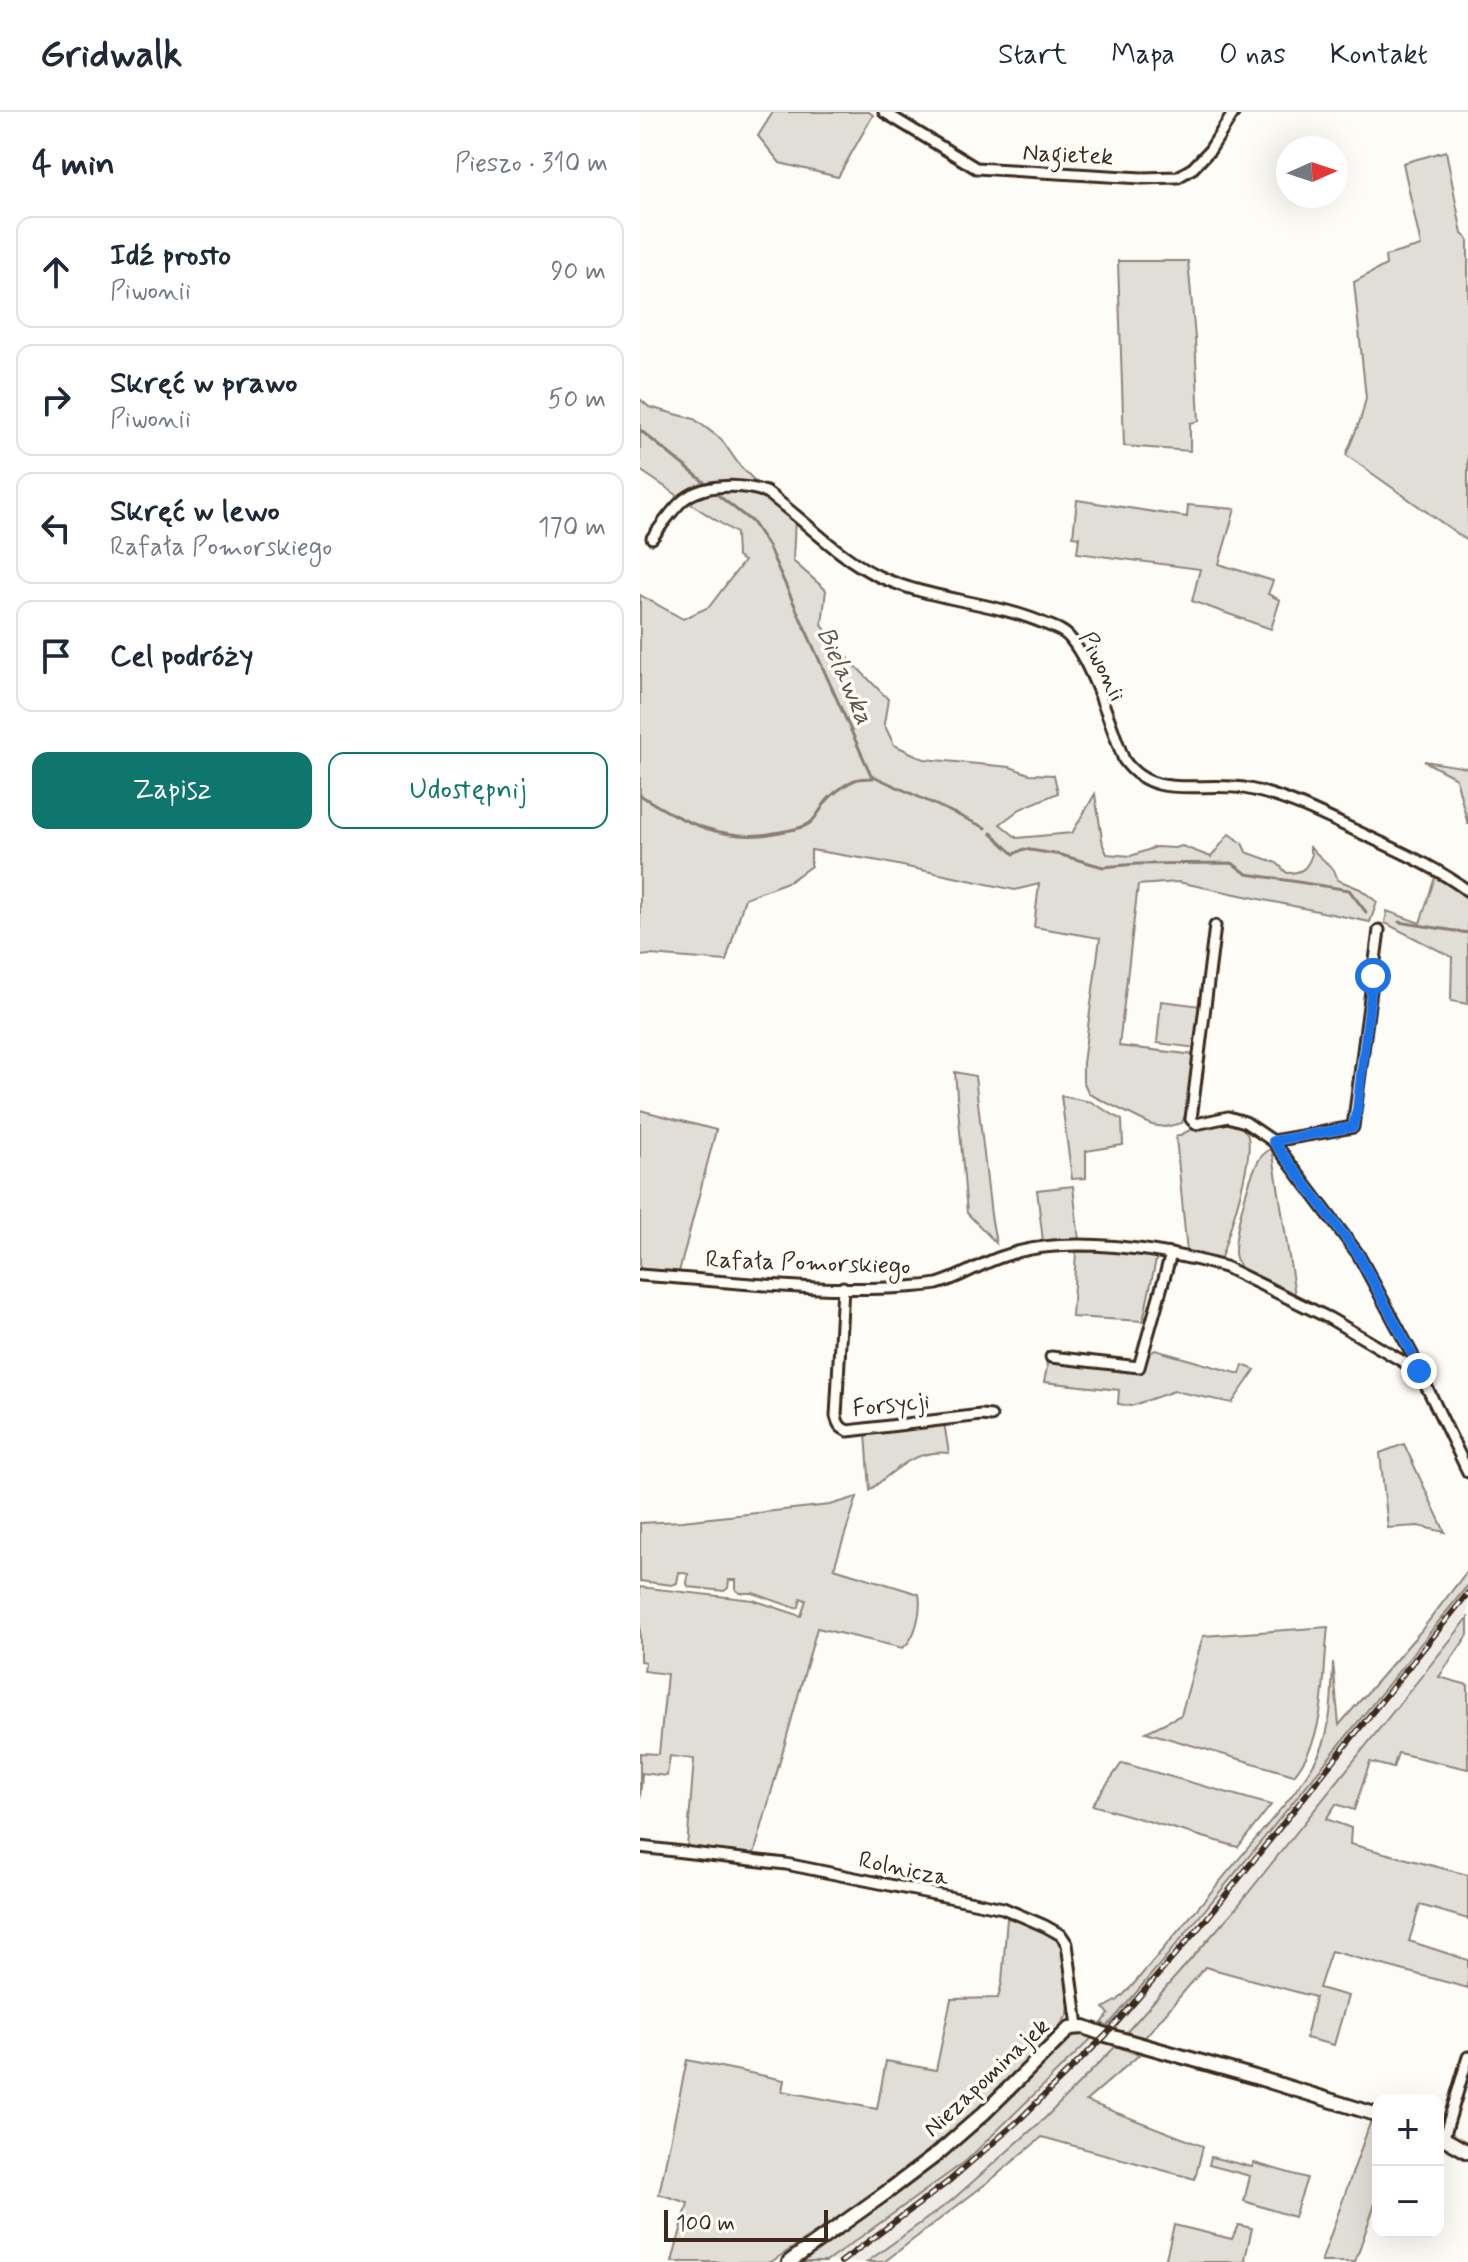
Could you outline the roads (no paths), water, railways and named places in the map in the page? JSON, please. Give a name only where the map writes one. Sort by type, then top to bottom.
[{"type":"street","name":"Nagietek","points":[[884,112],[976,168],[1142,178],[1178,177],[1193,168],[1210,150],[1234,112]]},
{"type":"street","name":"Piwonii","points":[[652,538],[681,501],[690,496],[731,485],[766,492],[849,559],[879,576],[912,588],[1017,613],[1064,632],[1083,659],[1124,760],[1141,778],[1156,784],[1219,785],[1268,793],[1416,858],[1468,891]]},
{"type":"street","points":[[1215,926],[1191,1119],[1196,1124],[1228,1117],[1245,1122],[1273,1141],[1358,1254],[1412,1354],[1468,1472]]},
{"type":"street","points":[[1273,1141],[1353,1127],[1379,930]]},
{"type":"street","name":"Rafała Pomorskiego","points":[[640,1275],[843,1287],[904,1287],[936,1284],[1002,1256],[1036,1247],[1146,1249],[1225,1267],[1329,1318],[1419,1371]]},
{"type":"street","points":[[1051,1357],[1139,1367],[1171,1254]]},
{"type":"street","name":"Forsycji","points":[[843,1287],[836,1416],[842,1429],[848,1431],[991,1416]]},
{"type":"street","name":"Rolnicza","points":[[640,1847],[786,1864],[1003,1908],[1061,1935],[1067,1944],[1078,2026]]},
{"type":"street","name":"Niezapominajek","points":[[789,2262],[936,2155],[984,2113],[1065,2032],[1078,2026],[1372,2113]]},
{"type":"street","points":[[1444,2127],[1468,2057]]},
{"type":"street","points":[[1444,2138],[1468,2152]]},
{"type":"waterway","name":"Bielawka","points":[[640,430],[708,485]]},
{"type":"waterway","name":"Bielawka","points":[[714,492],[752,522],[768,546],[871,775],[986,828]]},
{"type":"waterway","points":[[640,795],[689,822],[707,828],[724,833],[761,835],[807,825],[843,787],[857,779],[873,778]]},
{"type":"waterway","name":"Bielawka","points":[[991,833],[1014,854],[1024,849],[1103,867],[1232,863],[1247,874],[1349,890],[1366,912]]},
{"type":"waterway","name":"Bielawka","points":[[1399,922],[1468,933]]},
{"type":"railway","points":[[841,2262],[949,2181],[1017,2122],[1106,2035],[1208,1917],[1468,1593]]}]
